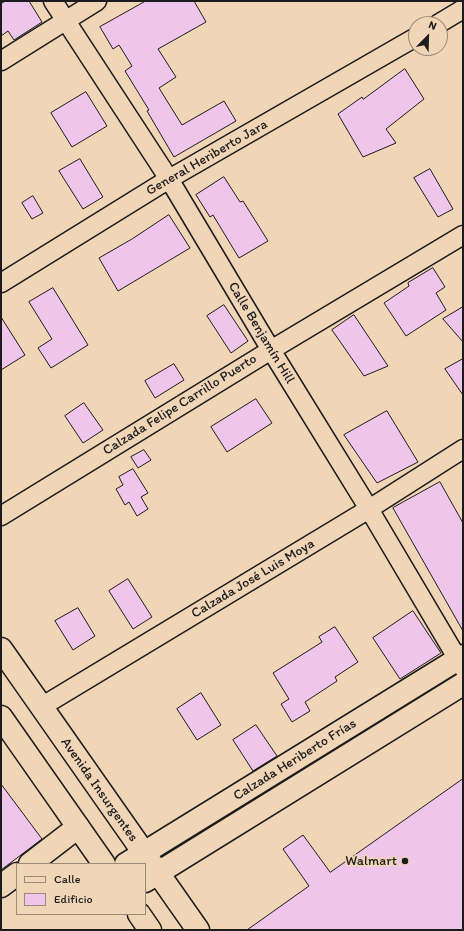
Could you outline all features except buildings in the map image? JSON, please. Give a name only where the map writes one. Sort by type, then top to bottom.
[{"type":"street","name":"Calle Benjamín Hill","points":[[53,1],[169,179],[271,350],[461,661]]},
{"type":"street","points":[[1,61],[97,1]]},
{"type":"street","points":[[448,18],[463,10]]},
{"type":"street","name":"General Heriberto Jara","points":[[1,283],[169,179],[408,42]]},
{"type":"street","name":"Calzada Felipe Carrillo Puerto","points":[[1,516],[271,350],[463,235]]},
{"type":"street","name":"Calzada José Luis Moya","points":[[42,707],[369,509],[463,449]]},
{"type":"street","name":"Avenida Insurgentes","points":[[1,650],[42,707],[135,859]]},
{"type":"street","name":"Calzada Heriberto Frías","points":[[135,859],[461,661]]},
{"type":"street","name":"Calzada Heriberto Frías","points":[[152,877],[463,684]]},
{"type":"street","points":[[1,718],[103,863]]},
{"type":"street","points":[[31,863],[78,827]]},
{"type":"street","points":[[1,886],[16,875]]},
{"type":"street","name":"Avenida Insurgentes","points":[[152,877],[198,930]]},
{"type":"street","points":[[140,915],[150,930]]},
{"type":"place","name":"Walmart","points":[[405,861]]}]
